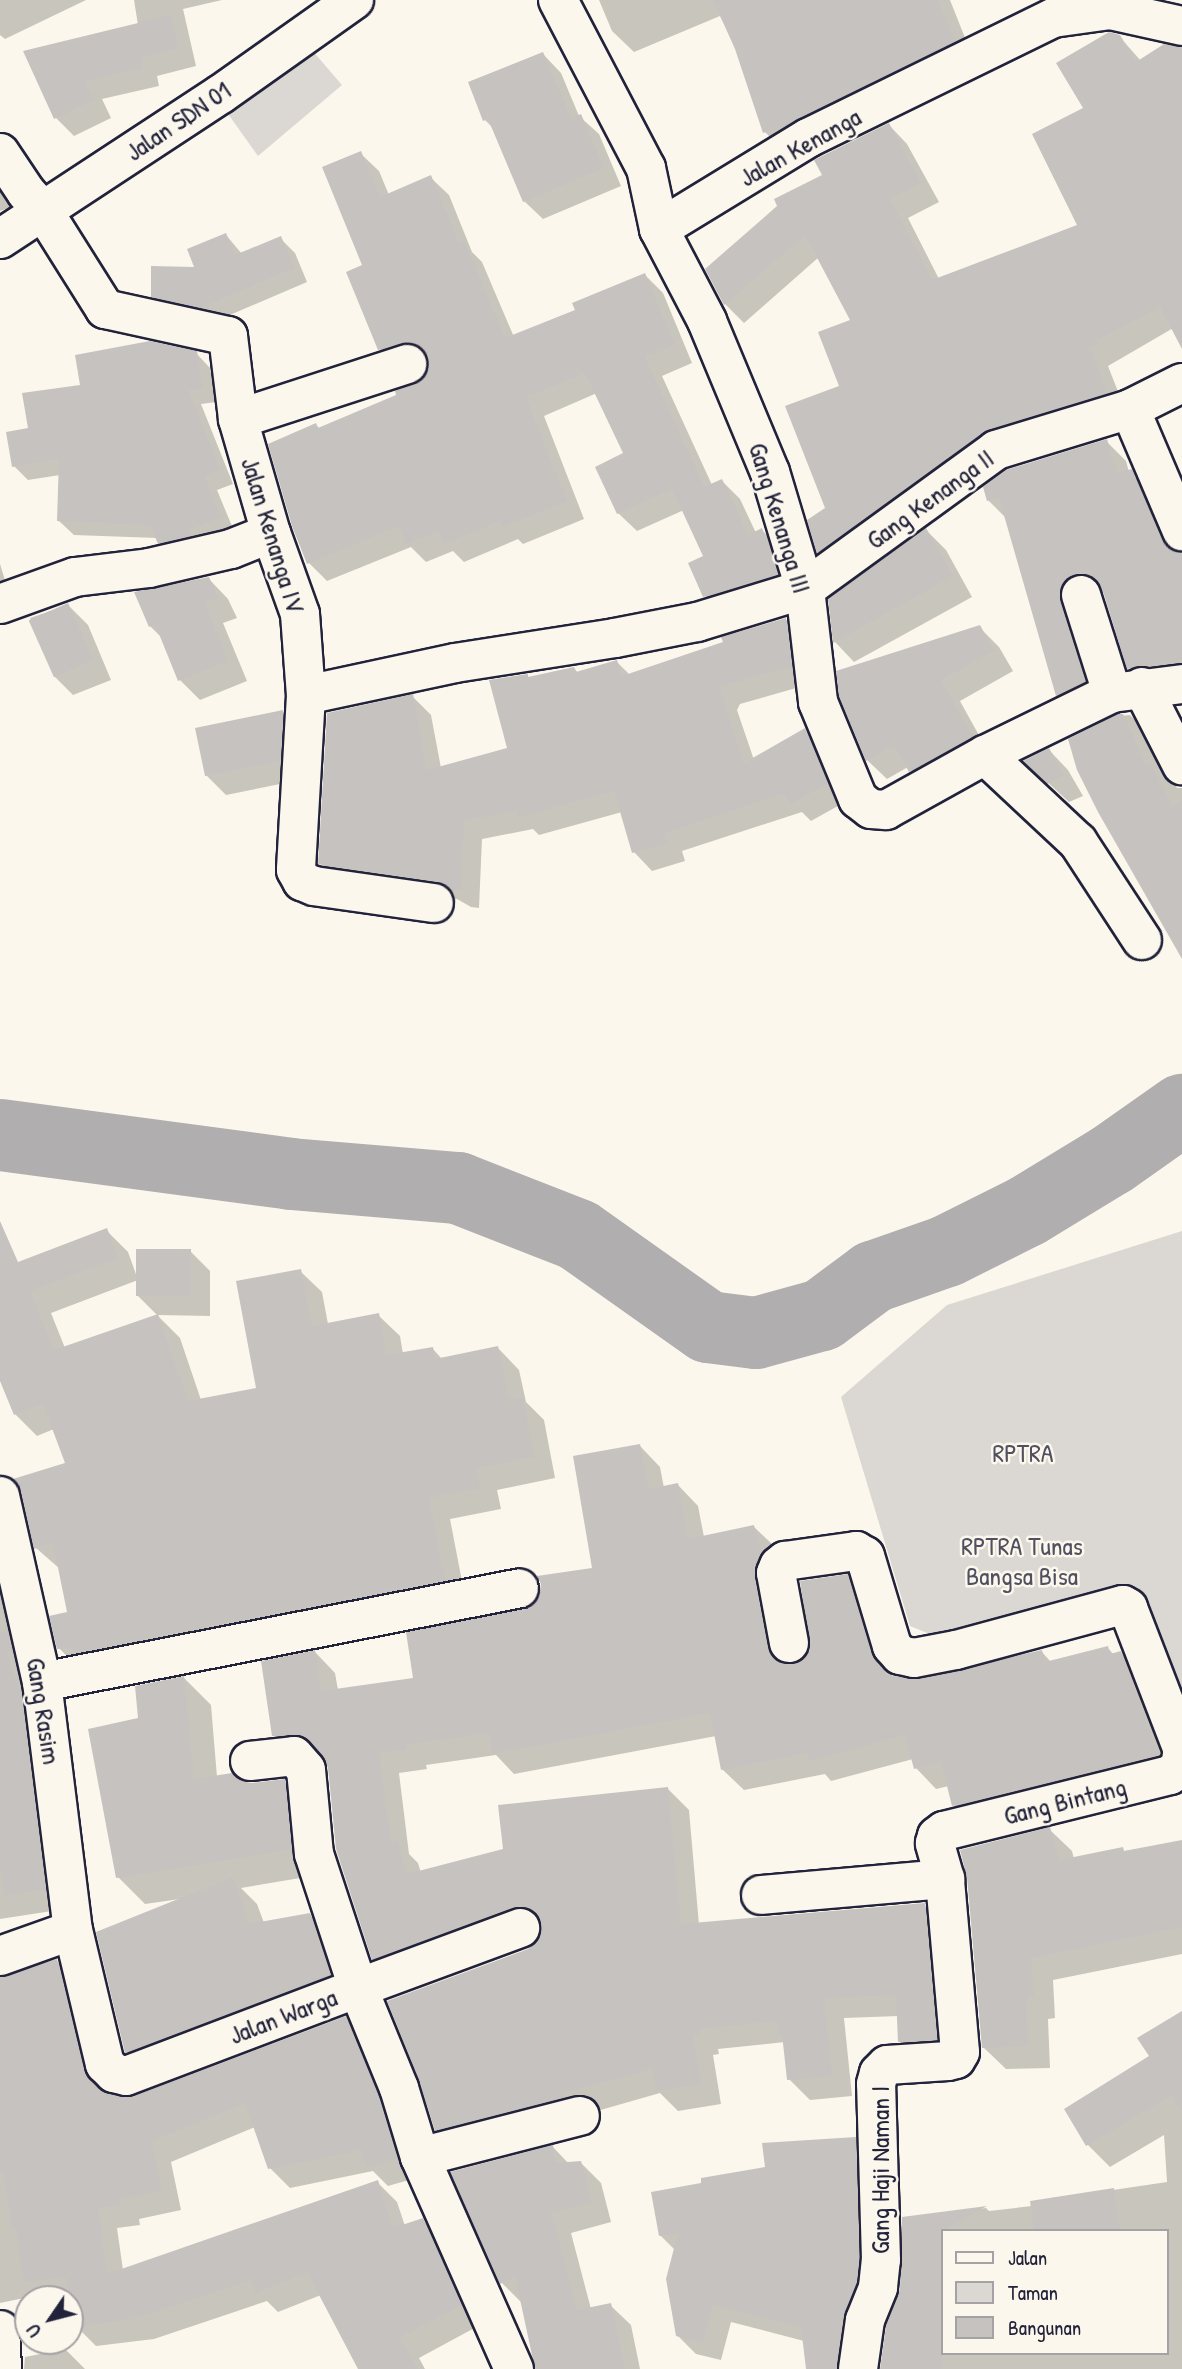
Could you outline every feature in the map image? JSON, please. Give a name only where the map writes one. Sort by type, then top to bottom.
[{"type":"street","name":"Jalan SDN 01","points":[[0,239],[44,212],[354,0]]},
{"type":"street","points":[[558,0],[646,168],[659,229]]},
{"type":"street","name":"Jalan Kenanga","points":[[659,229],[808,138],[1053,18],[1110,10],[1182,26]]},
{"type":"street","points":[[0,153],[26,192],[44,212]]},
{"type":"street","name":"Jalan Kenanga IV","points":[[44,212],[105,309],[228,336],[238,419],[271,533],[300,614],[306,695],[296,870],[302,881],[314,886],[435,903]]},
{"type":"street","name":"Gang Kenanga III","points":[[659,229],[707,321],[770,472],[805,589],[818,702],[858,799],[871,809],[886,810],[985,755]]},
{"type":"street","points":[[238,419],[407,364]]},
{"type":"street","name":"Gang Kenanga II","points":[[306,695],[455,663],[697,622],[805,589],[996,450],[1130,409],[1182,383]]},
{"type":"street","points":[[1130,409],[1182,531]]},
{"type":"street","points":[[0,604],[75,578],[149,568],[231,549],[271,533]]},
{"type":"street","points":[[1081,594],[1127,690],[1182,765]]},
{"type":"street","points":[[1142,940],[1078,842],[985,755],[1127,690],[1182,684]]},
{"type":"street","name":"Gang Rasim","points":[[0,1496],[42,1682],[74,1930]]},
{"type":"street","points":[[789,1643],[776,1573],[779,1566],[785,1561],[856,1551],[865,1556],[892,1646],[900,1655],[914,1658],[956,1650],[1123,1605],[1128,1608],[1182,1748]]},
{"type":"street","points":[[42,1682],[519,1588]]},
{"type":"street","name":"Gang Bintang","points":[[937,1836],[944,1831],[1170,1775],[1180,1767],[1182,1755]]},
{"type":"street","points":[[250,1761],[294,1756],[306,1770],[314,1854],[358,1988],[520,1928]]},
{"type":"street","name":"Gang Haji Naman I","points":[[858,2369],[865,2320],[878,2287],[881,2260],[876,2084],[879,2073],[887,2065],[956,2059],[960,2052],[944,1879],[935,1843],[937,1836]]},
{"type":"street","points":[[761,1895],[944,1879]]},
{"type":"street","points":[[0,1956],[74,1930]]},
{"type":"street","name":"Jalan Warga","points":[[74,1930],[105,2064],[114,2073],[126,2076],[358,1988],[399,2088],[420,2157],[514,2369]]},
{"type":"street","points":[[420,2157],[580,2116]]},
{"type":"street","points":[[0,2330],[2,2369]]},
{"type":"green space","points":[[311,49],[342,85],[258,156],[221,104]]},
{"type":"green space","name":"RPTRA","points":[[1182,1231],[1182,1728],[1126,1597],[959,1646],[910,1626],[841,1397],[947,1305]]},
{"type":"building","points":[[713,0],[938,0],[955,42],[788,125],[763,133],[735,49]]},
{"type":"building","points":[[171,15],[179,48],[140,58],[143,68],[85,81],[94,100],[54,119],[23,51]]},
{"type":"building","points":[[1109,32],[1120,35],[1136,62],[1164,44],[1182,47],[1182,349],[1160,307],[1097,340],[1098,344],[1090,347],[1108,393],[984,432],[817,553],[807,520],[825,508],[785,406],[839,386],[818,332],[850,320],[805,235],[724,305],[705,269],[777,206],[774,199],[822,175],[814,160],[889,123],[921,183],[890,199],[932,280],[1077,225],[1032,134],[1083,108],[1056,63]]},
{"type":"building","points":[[543,52],[571,118],[581,114],[604,168],[523,202],[488,119],[483,121],[468,82]]},
{"type":"building","points":[[361,151],[380,197],[431,175],[459,243],[464,241],[505,338],[575,310],[572,303],[645,273],[675,345],[645,357],[704,487],[722,479],[748,535],[762,528],[778,574],[703,597],[688,563],[703,556],[672,489],[617,514],[595,467],[623,453],[585,373],[526,397],[567,501],[503,527],[500,521],[444,544],[439,531],[406,544],[399,526],[307,564],[292,526],[268,444],[316,423],[318,428],[396,395],[395,391],[423,379],[428,368],[428,357],[422,348],[412,343],[378,350],[346,272],[362,265],[322,167]]},
{"type":"building","points":[[226,233],[235,255],[281,236],[294,268],[200,308],[151,297],[151,266],[194,267],[187,249]]},
{"type":"building","points":[[150,341],[197,351],[203,388],[188,390],[220,469],[204,476],[221,517],[189,530],[192,536],[158,544],[150,525],[57,521],[59,459],[12,467],[6,432],[28,428],[22,393],[80,385],[75,355]]},
{"type":"building","points":[[1107,439],[1117,473],[1132,469],[1162,540],[1169,549],[1182,552],[1182,659],[1127,669],[1102,588],[1095,578],[1075,574],[1064,581],[1060,601],[1085,682],[1056,696],[999,498],[987,501],[983,487],[1006,470]]},
{"type":"building","points":[[926,528],[953,576],[833,643],[828,599]]},
{"type":"building","points":[[209,577],[218,598],[205,603],[228,661],[178,681],[155,624],[149,627],[134,592]]},
{"type":"building","points":[[68,603],[93,660],[54,677],[29,620]]},
{"type":"building","points":[[786,618],[792,666],[721,686],[720,690],[744,763],[805,728],[828,783],[791,804],[785,793],[665,833],[668,843],[632,853],[614,791],[519,817],[517,811],[464,820],[461,890],[450,889],[437,881],[318,864],[327,713],[413,694],[427,770],[507,748],[489,680],[528,674],[528,677],[574,667],[576,672],[617,660],[622,676],[723,642],[721,637]]},
{"type":"building","points":[[980,625],[994,651],[941,680],[973,737],[909,772],[894,745],[866,761],[839,696],[836,671]]},
{"type":"building","points":[[283,710],[280,761],[205,776],[195,728]]},
{"type":"building","points":[[1123,714],[1146,765],[1151,763],[1172,806],[1182,800],[1182,959],[1098,812],[1077,770],[1068,739]]},
{"type":"building","points":[[1049,748],[1064,776],[1047,784],[1023,761]]},
{"type":"building","points":[[0,1221],[18,1262],[107,1228],[118,1258],[30,1291],[54,1350],[158,1314],[188,1401],[256,1388],[236,1281],[301,1269],[312,1326],[379,1313],[386,1355],[433,1347],[435,1359],[498,1346],[509,1399],[523,1397],[534,1457],[476,1468],[480,1488],[429,1498],[445,1580],[74,1653],[73,1648],[57,1649],[49,1616],[67,1612],[53,1543],[34,1549],[21,1491],[13,1479],[65,1463],[43,1404],[14,1415],[0,1381]]},
{"type":"building","points":[[136,1249],[191,1249],[191,1296],[136,1296]]},
{"type":"building","points":[[640,1444],[649,1489],[678,1483],[688,1539],[754,1525],[761,1555],[754,1577],[767,1647],[772,1657],[781,1663],[794,1664],[804,1659],[810,1650],[800,1581],[848,1574],[871,1652],[886,1675],[918,1679],[1042,1650],[1045,1662],[1108,1646],[1110,1654],[1121,1651],[1158,1755],[952,1806],[941,1762],[914,1769],[905,1735],[809,1761],[807,1753],[721,1770],[710,1713],[492,1754],[490,1733],[407,1744],[407,1749],[379,1753],[391,1842],[398,1840],[407,1874],[503,1849],[498,1805],[668,1787],[681,1924],[925,1903],[937,2040],[898,2042],[896,1995],[824,1998],[832,2076],[787,2080],[782,2034],[778,2034],[777,2021],[698,2029],[699,2034],[693,2035],[701,2084],[656,2091],[652,2069],[564,2093],[565,2097],[435,2131],[419,2080],[387,2001],[528,1949],[537,1941],[541,1932],[541,1921],[533,1911],[523,1906],[512,1907],[372,1960],[336,1849],[328,1767],[323,1756],[303,1736],[272,1736],[261,1661],[315,1650],[321,1691],[413,1678],[406,1632],[524,1609],[534,1604],[539,1596],[541,1584],[537,1576],[592,1568],[573,1456]]},
{"type":"building","points":[[8,1630],[13,1652],[7,1652],[22,1698],[46,1889],[5,1896],[0,1864],[0,1633]]},
{"type":"building","points":[[184,1676],[194,1779],[232,1773],[241,1781],[252,1783],[285,1779],[292,1849],[116,1878],[88,1729],[138,1718],[135,1686]]},
{"type":"building","points":[[1050,1827],[1059,1860],[1123,1847],[1124,1851],[1182,1840],[1182,1927],[1031,1958],[1034,1997],[1026,1997],[1028,2046],[982,2048],[967,1877],[960,1850]]},
{"type":"building","points":[[233,1877],[249,1924],[310,1913],[331,1975],[125,2053],[96,1932]]},
{"type":"building","points":[[57,1959],[84,2070],[99,2088],[121,2097],[134,2096],[346,2016],[378,2095],[397,2158],[366,2167],[361,2150],[268,2169],[245,2103],[152,2141],[162,2191],[119,2199],[120,2205],[98,2208],[107,2274],[378,2180],[393,2228],[423,2218],[462,2305],[400,2337],[418,2369],[358,2369],[307,2272],[256,2293],[251,2280],[133,2319],[84,2326],[84,2285],[67,2285],[66,2277],[24,2282],[16,2230],[12,2230],[3,2171],[0,2171],[0,1977]]},
{"type":"building","points":[[1182,2011],[1182,2111],[1172,2095],[1086,2146],[1064,2109],[1149,2056],[1137,2038]]},
{"type":"building","points":[[856,2137],[859,2259],[857,2282],[843,2317],[837,2369],[806,2369],[801,2327],[713,2305],[703,2343],[676,2336],[666,2279],[678,2233],[659,2236],[651,2192],[701,2183],[701,2178],[765,2167],[762,2143]]},
{"type":"building","points":[[553,2145],[555,2163],[581,2161],[592,2202],[552,2213],[577,2310],[611,2303],[625,2369],[535,2369],[515,2276],[500,2284],[450,2172]]},
{"type":"building","points":[[1114,2188],[1120,2229],[1034,2229],[1030,2201]]},
{"type":"building","points":[[987,2206],[946,2229],[940,2229],[942,2369],[880,2369],[886,2326],[900,2289],[902,2217]]},
{"type":"waterway","points":[[0,1135],[291,1174],[458,1188],[578,1235],[708,1327],[756,1333],[822,1315],[873,1277],[947,1251],[1027,1211],[1111,1160],[1182,1110]]},
{"type":"park label","name":"RPTRA Tunas Bangsa Bisa","points":[[1022,1561]]}]
